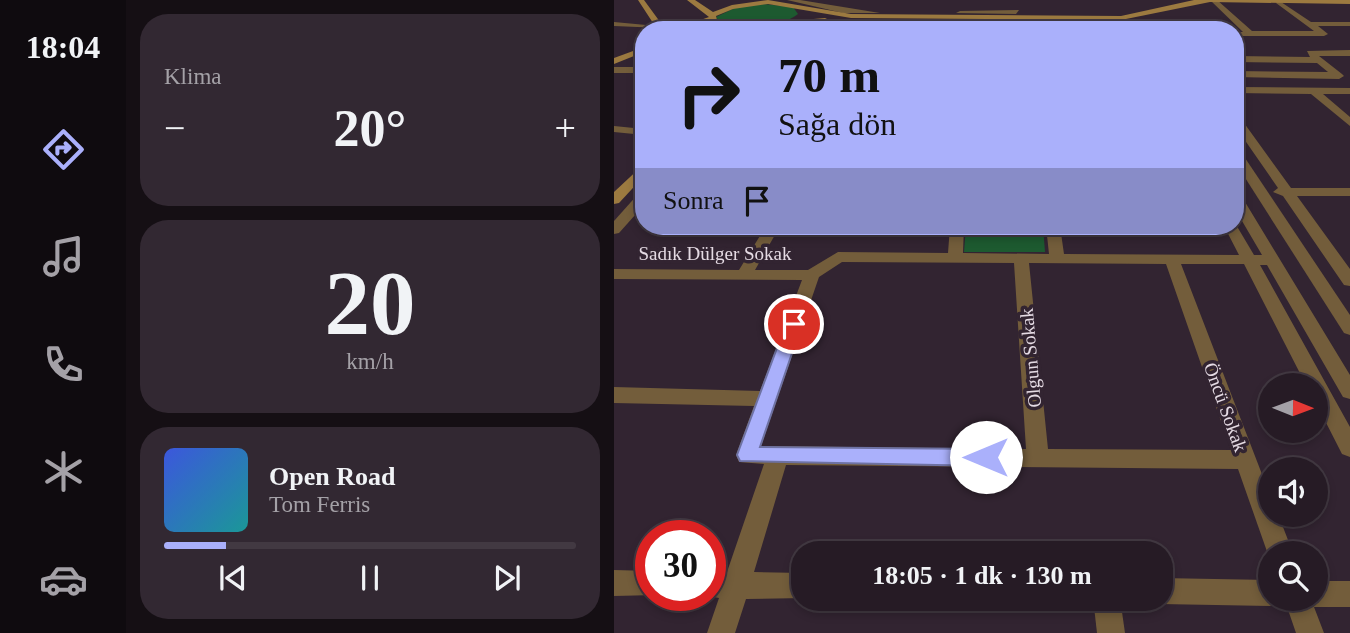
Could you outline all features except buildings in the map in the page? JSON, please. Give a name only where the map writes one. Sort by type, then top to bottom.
[{"type":"street","points":[[641,0],[653,21]]},
{"type":"street","points":[[690,0],[716,21]]},
{"type":"street","points":[[729,0],[793,4],[805,10],[860,21],[1016,21]]},
{"type":"street","points":[[790,0],[860,21],[1016,21]]},
{"type":"street","points":[[860,21],[872,0]]},
{"type":"street","points":[[1014,0],[1016,21]]},
{"type":"street","points":[[1169,0],[1187,4]]},
{"type":"street","points":[[1210,0],[1235,21]]},
{"type":"street","points":[[1130,21],[1210,0],[1350,2]]},
{"type":"street","points":[[1282,1],[1350,53]]},
{"type":"street","points":[[700,21],[723,9],[754,3]]},
{"type":"street","points":[[792,21],[801,17],[805,10]]},
{"type":"street","points":[[1155,21],[1161,12]]},
{"type":"street","points":[[822,21],[1016,21]]},
{"type":"street","points":[[614,24],[635,26]]},
{"type":"street","points":[[1309,24],[1350,24]]},
{"type":"street","points":[[1244,29],[1250,34]]},
{"type":"street","points":[[1244,34],[1323,33]]},
{"type":"street","points":[[614,52],[635,44]]},
{"type":"street","points":[[614,61],[635,53]]},
{"type":"street","points":[[1350,53],[1310,53],[1350,85]]},
{"type":"street","points":[[1244,59],[1319,60]]},
{"type":"street","points":[[614,70],[635,70]]},
{"type":"street","points":[[1244,74],[1338,75]]},
{"type":"street","points":[[1244,90],[1350,91]]},
{"type":"street","points":[[1314,91],[1350,123]]},
{"type":"street","points":[[614,129],[635,131]]},
{"type":"street","points":[[1244,131],[1348,277]]},
{"type":"street","points":[[1244,166],[1350,330]]},
{"type":"street","points":[[614,200],[635,177]]},
{"type":"street","points":[[1261,192],[1350,192]]},
{"type":"street","points":[[614,230],[635,206]]},
{"type":"street","points":[[1244,212],[1350,392]]},
{"type":"street","points":[[745,275],[768,235]]},
{"type":"street","points":[[955,257],[956,235]]},
{"type":"street","points":[[1054,235],[1057,258]]},
{"type":"street","points":[[1236,235],[1350,448]]},
{"type":"street","name":"Sadık Dülger Sokak","points":[[614,274],[812,275],[838,257],[1272,260]]},
{"type":"street","name":"Olgun Sokak","points":[[1021,258],[1038,458]]},
{"type":"street","name":"Öncü Sokak","points":[[1172,260],[1276,541]]},
{"type":"street","points":[[812,275],[747,455],[1246,460]]},
{"type":"street","points":[[1316,276],[1348,277]]},
{"type":"street","points":[[614,396],[767,399]]},
{"type":"street","points":[[726,578],[778,455]]},
{"type":"street","points":[[614,583],[635,584]]},
{"type":"street","points":[[726,585],[791,586]]},
{"type":"street","points":[[1173,591],[1258,593]]},
{"type":"street","points":[[1328,594],[1350,594]]},
{"type":"street","points":[[721,633],[722,611]]},
{"type":"street","points":[[1108,611],[1111,633]]},
{"type":"street","points":[[1301,611],[1310,633]]},
{"type":"green space","points":[[763,4],[793,7],[798,14],[784,21],[722,21],[716,17],[737,7]]},
{"type":"green space","points":[[965,235],[1044,235],[1045,252],[964,252]]},
{"type":"route","points":[[794,324],[747,455],[986,457]]}]
